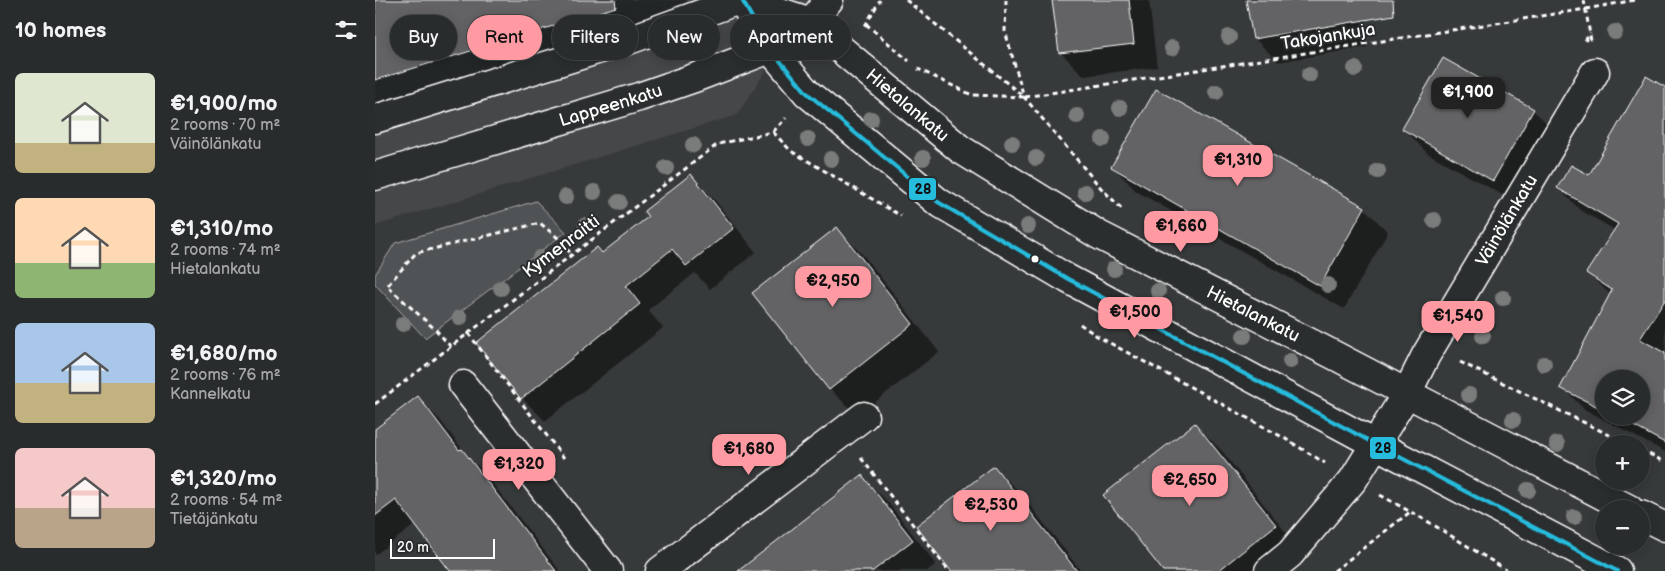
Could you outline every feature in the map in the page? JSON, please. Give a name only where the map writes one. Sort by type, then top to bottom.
[{"type":"main road","name":"Hietalankatu","points":[[741,0],[789,15]]},
{"type":"main road","points":[[375,119],[626,41],[741,0],[750,15]]},
{"type":"main road","name":"Lappeenkatu","points":[[817,15],[829,0]]},
{"type":"main road","name":"Hietalankatu","points":[[851,58],[960,148],[1099,235],[1612,500]]},
{"type":"main road","name":"Lappeenkatu","points":[[375,176],[639,97],[741,60]]},
{"type":"main road","points":[[779,60],[807,92],[937,202],[1068,278],[1375,444],[1617,571]]},
{"type":"main road","name":"Väinölänkatu","points":[[1269,571],[1291,554],[1353,480],[1407,393],[1426,355],[1595,72]]},
{"type":"main road","points":[[463,385],[608,571]]},
{"type":"main road","points":[[660,571],[864,416]]},
{"type":"main road","points":[[1650,520],[1665,527]]},
{"type":"path","points":[[906,0],[1024,97],[1101,188],[1126,213]]},
{"type":"path","points":[[1006,0],[1005,31],[1024,97]]},
{"type":"path","points":[[1584,0],[1595,72]]},
{"type":"path","name":"Takojankuja","points":[[866,24],[919,70],[972,96],[1024,97],[1635,0]]},
{"type":"path","name":"Kymenraitti","points":[[375,404],[718,144],[773,132]]},
{"type":"path","points":[[451,347],[436,330],[387,286],[416,253],[540,223],[558,238],[572,255]]},
{"type":"path","points":[[468,333],[564,458]]},
{"type":"path","points":[[1426,355],[1458,361],[1610,435]]},
{"type":"path","points":[[1650,454],[1665,462]]},
{"type":"path","points":[[860,458],[949,571]]},
{"type":"path","points":[[1334,571],[1410,512]]},
{"type":"shaded area","points":[[375,0],[812,0],[802,15],[730,15],[730,60],[773,60],[737,115],[375,226]]},
{"type":"shaded area","points":[[536,201],[566,232],[425,338],[375,284],[375,275],[395,243]]},
{"type":"building","points":[[375,0],[615,0],[616,7],[590,15],[552,15],[552,26],[542,29],[542,15],[467,15],[467,52],[457,55],[457,15],[390,15],[390,60],[441,60],[375,80]]},
{"type":"building","points":[[1052,0],[1129,0],[1134,44],[1059,53]]},
{"type":"building","points":[[1246,0],[1393,0],[1394,15],[1253,39]]},
{"type":"building","points":[[1443,58],[1534,109],[1493,181],[1402,129]]},
{"type":"building","points":[[1646,76],[1665,87],[1665,300],[1640,339],[1665,353],[1665,443],[1632,425],[1650,425],[1650,370],[1595,370],[1595,406],[1560,388],[1612,290],[1586,273],[1618,224],[1557,188],[1571,165],[1589,175]]},
{"type":"building","points":[[1156,89],[1365,207],[1320,286],[1111,167]]},
{"type":"building","points":[[691,174],[734,228],[686,266],[672,249],[626,286],[640,304],[521,399],[476,343],[597,247],[602,253],[648,217],[644,211]]},
{"type":"building","points":[[837,227],[913,324],[829,390],[752,293]]},
{"type":"building","points":[[418,396],[459,450],[462,449],[556,571],[450,571],[396,500],[375,516],[375,429]]},
{"type":"building","points":[[1195,423],[1276,525],[1218,571],[1163,571],[1103,495]]},
{"type":"building","points":[[994,466],[1077,571],[951,571],[916,526]]},
{"type":"building","points":[[862,475],[913,540],[873,571],[738,571]]},
{"type":"transit line","name":"28","points":[[742,0],[770,49],[807,93],[938,202],[1068,279],[1375,444],[1617,571]]}]
